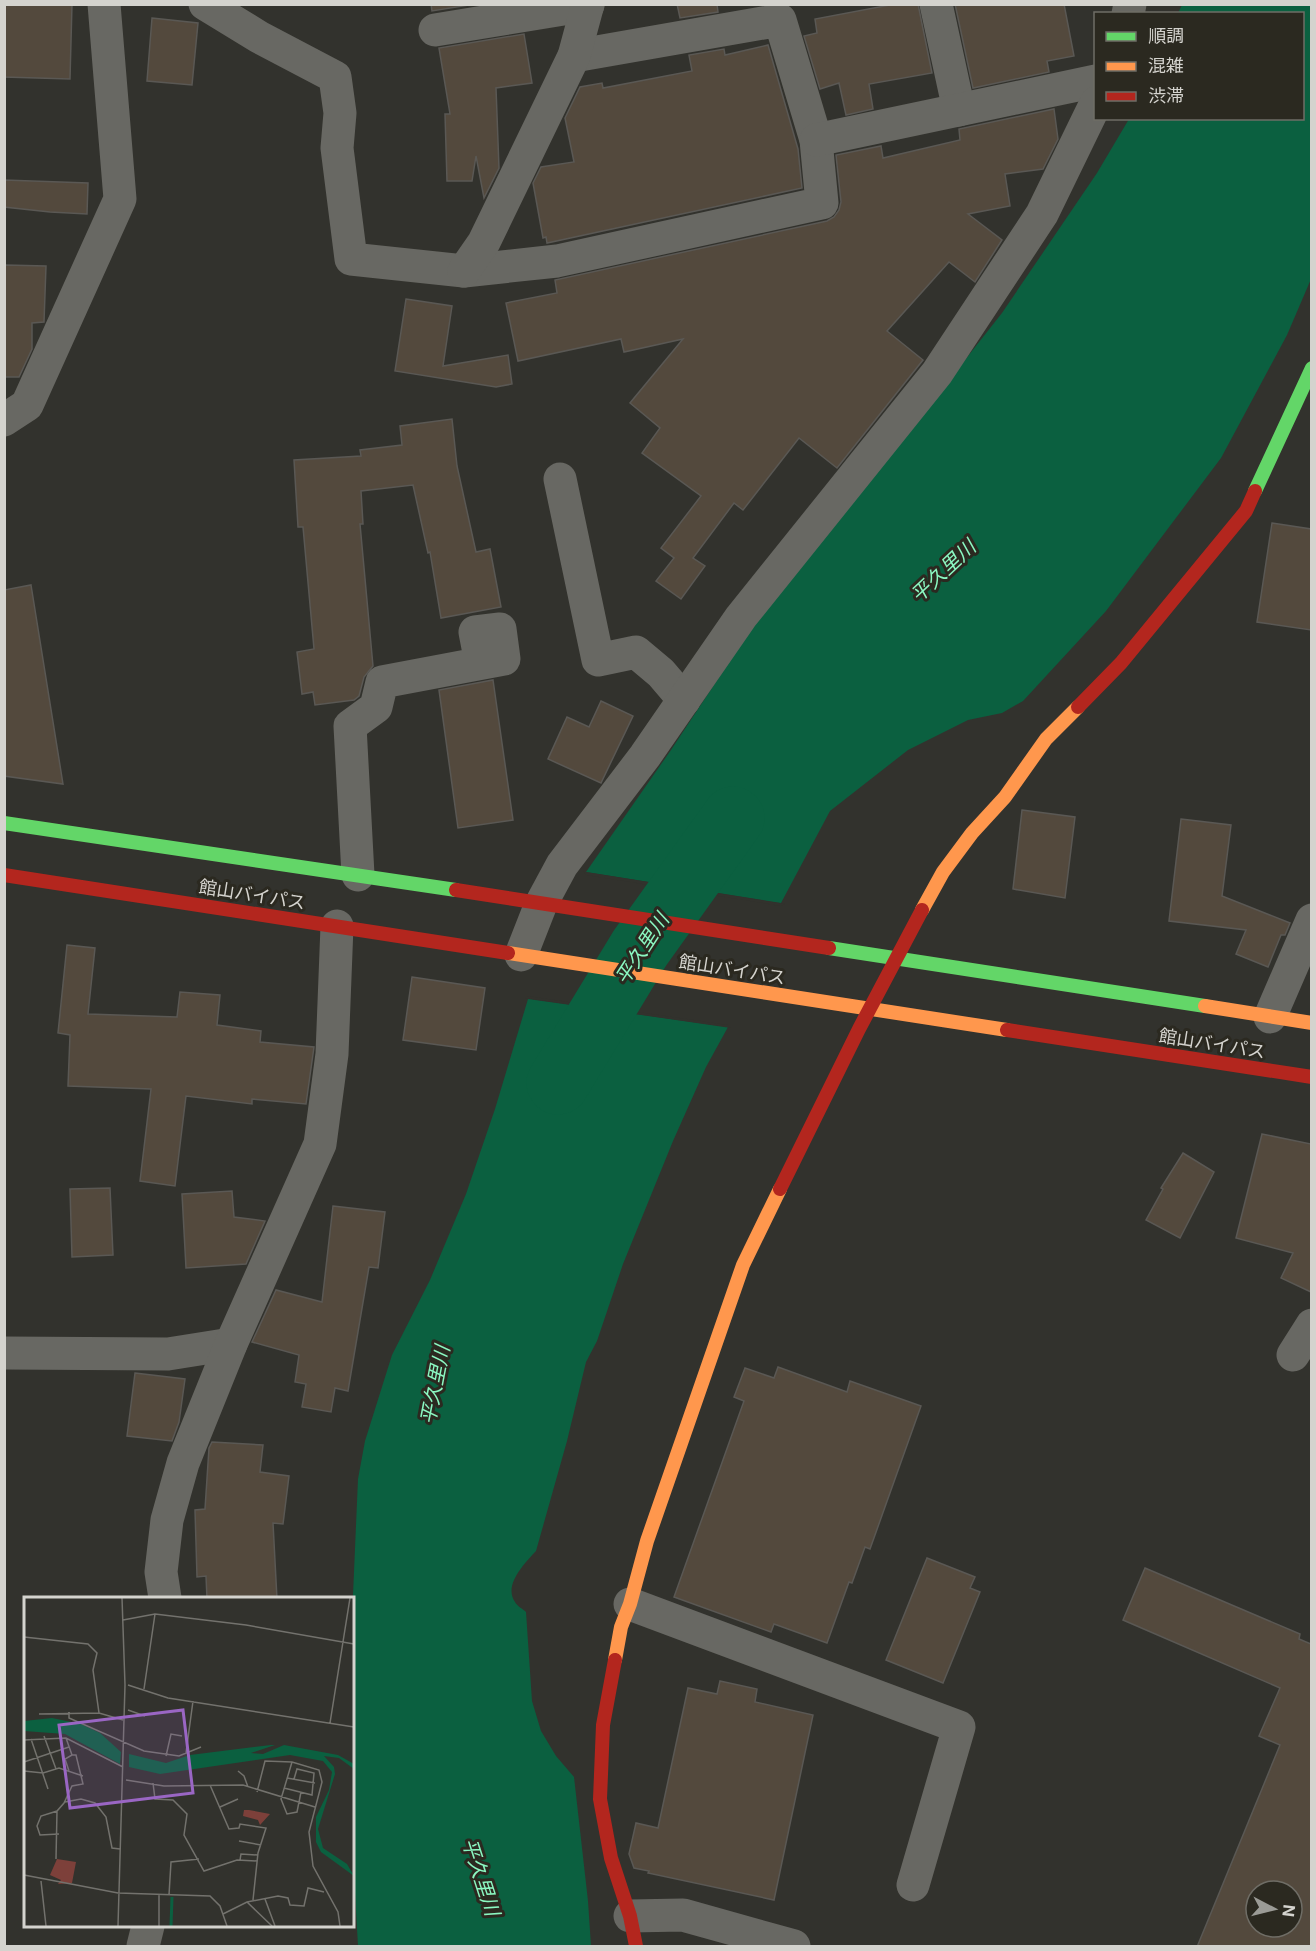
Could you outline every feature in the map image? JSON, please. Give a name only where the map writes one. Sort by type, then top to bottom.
[{"type":"main road","points":[[633,1931],[611,1858],[600,1799],[603,1725],[621,1627],[630,1604],[647,1541],[743,1265],[862,1009],[943,872],[972,833],[1005,797],[1046,739],[1120,663],[1246,511],[1311,368]]},
{"type":"main road","name":"館山バイパス","points":[[4,823],[357,875],[1311,1023]]},
{"type":"main road","name":"館山バイパス","points":[[4,875],[1311,1077]]},
{"type":"street","points":[[4,420],[27,405],[120,199],[104,4]]},
{"type":"street","points":[[205,4],[259,37],[335,77],[340,113],[337,148],[351,259],[464,271],[557,261],[822,203],[816,140],[780,20],[574,56]]},
{"type":"street","points":[[936,4],[959,110]]},
{"type":"street","points":[[435,30],[588,5],[574,56],[484,242],[464,271]]},
{"type":"street","points":[[816,140],[1094,81]]},
{"type":"street","points":[[527,956],[550,905],[562,866],[645,756],[741,617],[937,373],[1042,214],[1094,105]]},
{"type":"street","points":[[560,479],[598,660],[636,652],[661,673],[684,700]]},
{"type":"street","points":[[357,875],[350,726],[376,707],[382,682],[481,663]]},
{"type":"street","points":[[1270,1017],[1311,920]]},
{"type":"street","points":[[165,1597],[161,1572],[167,1520],[183,1463],[231,1344],[320,1144],[332,1054],[337,927]]},
{"type":"street","points":[[1293,1355],[1311,1325]]},
{"type":"street","points":[[4,1353],[168,1354],[231,1344]]},
{"type":"street","points":[[630,1604],[959,1727],[913,1885]]},
{"type":"street","points":[[633,1931],[683,1915],[794,1947]]},
{"type":"street","points":[[143,1947],[148,1927]]},
{"type":"water","points":[[1182,5],[1311,5],[1311,279],[1287,335],[1221,458],[1106,611],[1023,701],[1002,713],[968,720],[908,750],[830,811],[781,903],[586,872],[671,750],[766,606],[863,489],[1002,313],[1097,173],[1128,120],[1304,120],[1304,12],[1178,12]]},
{"type":"water","points":[[528,999],[728,1027],[706,1067],[673,1141],[623,1264],[597,1341],[586,1362],[567,1441],[536,1551],[513,1582],[512,1595],[515,1602],[526,1612],[532,1701],[541,1731],[556,1756],[574,1777],[591,1946],[358,1946],[354,1875],[353,1595],[358,1479],[365,1441],[392,1355],[430,1280],[466,1194],[495,1109]]},
{"type":"pier","points":[[583,871],[785,904],[781,906],[586,875]]},
{"type":"pier","points":[[527,996],[728,1025],[731,1028],[525,998]]},
{"type":"building","points":[[4,4],[72,4],[70,79],[4,77]]},
{"type":"building","points":[[431,4],[475,4],[432,11]]},
{"type":"building","points":[[677,4],[717,4],[718,12],[680,18]]},
{"type":"building","points":[[895,4],[918,4],[932,73],[869,84],[873,109],[846,115],[839,83],[820,89],[804,36],[817,33],[815,19]]},
{"type":"building","points":[[955,4],[1064,4],[1074,56],[1047,61],[1049,72],[973,88]]},
{"type":"building","points":[[152,18],[198,23],[192,85],[147,81]]},
{"type":"building","points":[[524,34],[532,83],[496,88],[499,168],[484,198],[476,156],[472,181],[447,181],[445,114],[450,114],[439,48]]},
{"type":"building","points":[[768,45],[798,149],[802,188],[547,243],[546,237],[543,238],[533,183],[541,167],[574,162],[565,118],[580,87],[602,83],[603,88],[692,71],[689,55],[724,49],[725,55]]},
{"type":"building","points":[[1054,109],[1058,139],[1043,169],[1005,174],[1010,206],[968,214],[1002,240],[975,282],[949,262],[887,331],[923,360],[837,468],[799,438],[743,510],[734,503],[693,558],[705,566],[681,599],[656,581],[674,558],[661,548],[701,496],[642,453],[660,428],[630,403],[683,339],[624,352],[621,339],[518,361],[506,303],[557,293],[555,280],[827,221],[834,217],[841,202],[836,155],[881,146],[883,158],[960,140],[959,129]]},
{"type":"building","points":[[4,180],[88,183],[87,214],[4,207]]},
{"type":"building","points":[[5,265],[46,266],[44,322],[32,323],[32,349],[19,377],[4,377]]},
{"type":"building","points":[[406,299],[452,306],[443,366],[508,355],[512,384],[496,387],[395,371]]},
{"type":"building","points":[[452,419],[457,466],[476,552],[490,549],[501,607],[441,618],[430,552],[428,553],[413,485],[361,491],[363,524],[360,524],[373,666],[364,677],[359,696],[354,700],[315,705],[313,692],[302,694],[297,652],[314,649],[303,527],[298,527],[294,460],[361,456],[360,450],[402,445],[400,426]]},
{"type":"building","points":[[1272,523],[1311,529],[1311,630],[1257,622]]},
{"type":"building","points":[[31,585],[63,784],[4,776],[4,590]]},
{"type":"building","points":[[493,680],[513,820],[458,828],[439,690]]},
{"type":"building","points":[[601,701],[633,716],[601,783],[548,759],[567,717],[589,727]]},
{"type":"building","points":[[1022,810],[1075,817],[1065,898],[1013,889]]},
{"type":"building","points":[[1181,819],[1231,825],[1222,896],[1290,923],[1285,935],[1281,935],[1268,967],[1236,954],[1246,930],[1169,921]]},
{"type":"building","points":[[67,945],[95,948],[88,1014],[177,1017],[180,992],[220,995],[217,1025],[261,1031],[260,1042],[314,1047],[306,1104],[252,1099],[252,1104],[186,1096],[175,1186],[140,1181],[151,1089],[68,1086],[70,1035],[58,1033]]},
{"type":"building","points":[[412,977],[485,988],[476,1050],[403,1040]]},
{"type":"building","points":[[1262,1134],[1311,1144],[1311,1292],[1281,1278],[1293,1253],[1236,1238]]},
{"type":"building","points":[[1183,1153],[1214,1172],[1180,1238],[1146,1220],[1163,1189],[1161,1188]]},
{"type":"building","points":[[110,1188],[113,1255],[72,1257],[70,1189]]},
{"type":"building","points":[[232,1191],[234,1217],[265,1221],[246,1264],[186,1268],[182,1194]]},
{"type":"building","points":[[333,1206],[385,1212],[378,1268],[369,1267],[348,1391],[335,1388],[331,1412],[302,1407],[306,1384],[295,1382],[299,1355],[252,1342],[276,1290],[322,1302]]},
{"type":"building","points":[[778,1367],[847,1392],[850,1381],[921,1406],[870,1549],[865,1547],[852,1583],[849,1582],[827,1643],[774,1624],[771,1632],[674,1597],[744,1401],[734,1397],[745,1368],[774,1378]]},
{"type":"building","points":[[135,1373],[185,1379],[179,1422],[172,1441],[127,1436]]},
{"type":"building","points":[[212,1442],[263,1445],[260,1472],[289,1476],[283,1524],[273,1523],[277,1597],[207,1597],[206,1576],[197,1577],[195,1510],[205,1509],[209,1448]]},
{"type":"building","points":[[927,1558],[975,1577],[970,1588],[980,1592],[943,1683],[886,1660]]},
{"type":"building","points":[[1145,1568],[1300,1634],[1299,1639],[1311,1644],[1311,1947],[1197,1947],[1280,1745],[1259,1736],[1280,1688],[1123,1620]]},
{"type":"building","points":[[720,1681],[757,1689],[755,1702],[813,1715],[774,1900],[648,1873],[649,1871],[634,1868],[629,1854],[636,1823],[658,1828],[688,1688],[717,1694]]},
{"type":"waterway","name":"平久里川","points":[[558,1083],[640,948],[733,818]]},
{"type":"traffic: fast","points":[[1255,491],[1312,368]]},
{"type":"traffic: fast","points":[[4,823],[456,890]]},
{"type":"traffic: fast","points":[[829,948],[1205,1006]]},
{"type":"traffic: slow","points":[[922,910],[943,872],[972,833],[1005,797],[1046,739],[1078,707]]},
{"type":"traffic: slow","points":[[508,953],[1007,1030]]},
{"type":"traffic: slow","points":[[1205,1006],[1312,1023]]},
{"type":"traffic: slow","points":[[615,1660],[621,1627],[630,1604],[647,1541],[743,1265],[780,1189]]},
{"type":"traffic: jam","points":[[1078,707],[1121,663],[1246,511],[1255,491]]},
{"type":"traffic: jam","points":[[4,875],[508,953]]},
{"type":"traffic: jam","points":[[456,890],[829,948]]},
{"type":"traffic: jam","points":[[780,1189],[859,1029],[922,910]]},
{"type":"traffic: jam","points":[[1007,1030],[1312,1077]]},
{"type":"traffic: jam","points":[[615,1660],[603,1725],[600,1799],[611,1858],[630,1916],[636,1946]]}]
